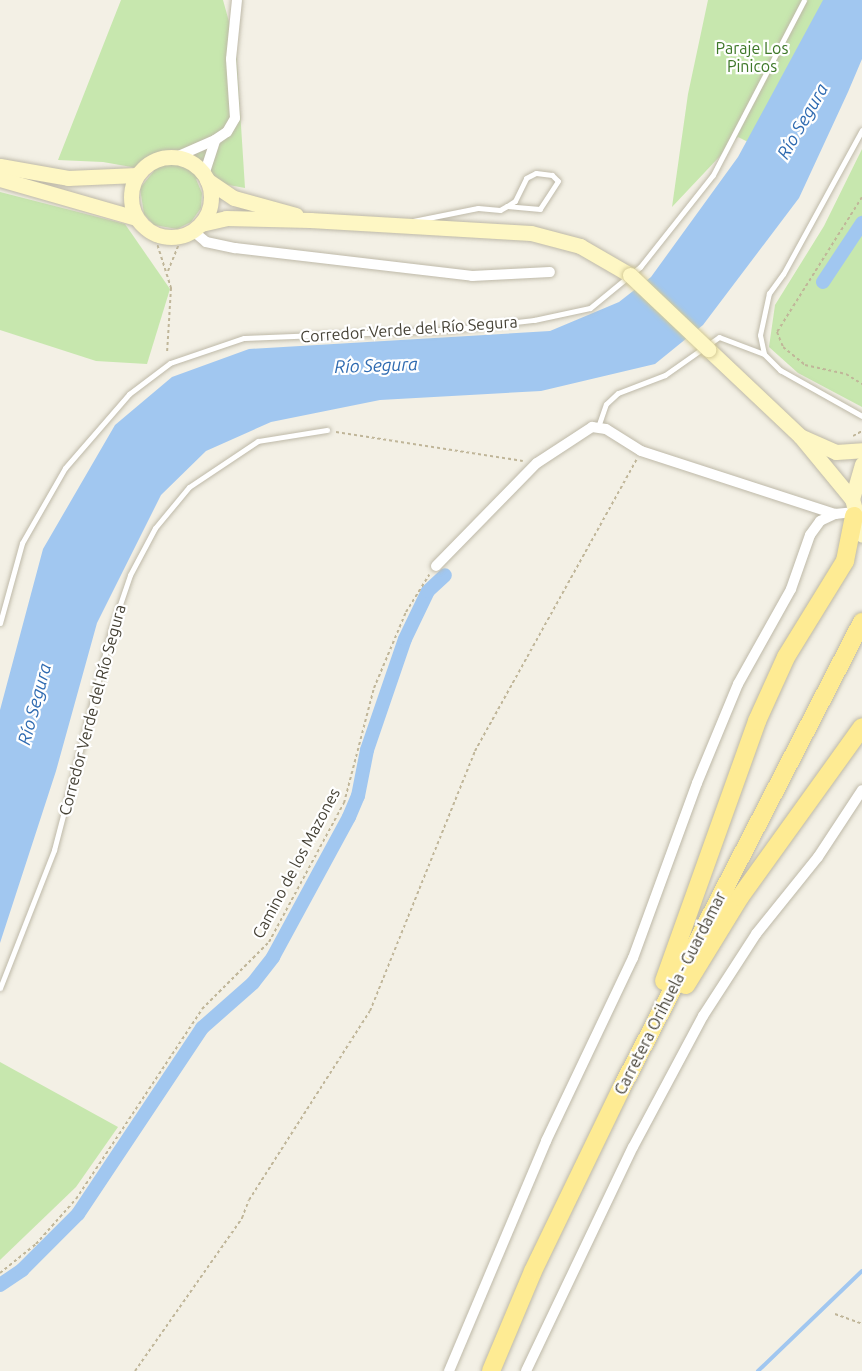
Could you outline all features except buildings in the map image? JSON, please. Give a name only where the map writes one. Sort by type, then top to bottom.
[{"type":"main road","points":[[136,218],[130,196],[137,175],[154,160],[176,157],[197,166],[205,177],[234,198],[310,220]]},
{"type":"main road","points":[[0,166],[68,178],[137,175]]},
{"type":"main road","points":[[192,230],[211,198],[205,177]]},
{"type":"main road","points":[[0,179],[136,218],[154,234],[192,230],[226,218],[401,225],[556,237],[602,256],[630,275],[800,436],[853,509],[862,535]]},
{"type":"main road","points":[[800,436],[836,452],[862,450]]},
{"type":"main road","points":[[620,1091],[680,943],[757,722],[786,657],[846,561],[862,464]]},
{"type":"main road","name":"Carretera Orihuela - Guardamar","points":[[491,1371],[533,1271],[620,1091],[862,622]]},
{"type":"main road","points":[[620,1091],[740,897],[862,727]]},
{"type":"street","points":[[176,157],[215,140],[227,132],[236,118],[231,58],[237,0]]},
{"type":"street","points":[[205,177],[215,140]]},
{"type":"street","points":[[192,230],[206,242],[236,248],[472,276],[550,272]]},
{"type":"street","points":[[436,566],[537,463],[584,430],[598,427],[641,451],[835,514]]},
{"type":"street","points":[[449,1371],[546,1141],[633,958],[697,783],[738,684],[791,589],[810,535],[820,522],[835,514],[853,509]]},
{"type":"street","points":[[526,1371],[633,1147],[703,1016],[756,934],[818,857],[862,790]]},
{"type":"lane","name":"Corredor Verde del Río Segura","points":[[0,623],[22,543],[64,468],[129,394],[170,363],[244,338],[447,330],[534,320],[590,308],[640,267],[713,175],[804,0]]},
{"type":"lane","points":[[764,354],[760,335],[769,293],[783,274],[862,130]]},
{"type":"lane","points":[[401,225],[422,217],[478,208],[500,210],[515,201],[526,178],[536,173],[552,175],[558,181],[540,209],[507,206]]},
{"type":"lane","points":[[598,427],[606,404],[618,393],[665,375],[719,337],[764,354],[797,382],[862,416]]},
{"type":"lane","name":"Corredor Verde del Río Segura","points":[[0,988],[54,850],[112,628],[130,575],[155,528],[189,487],[258,441],[327,430]]},
{"type":"path","points":[[862,197],[777,332],[783,347],[805,365],[846,374],[862,384]]},
{"type":"path","points":[[168,271],[192,230]]},
{"type":"path","points":[[154,234],[168,271],[171,314],[166,353],[170,363]]},
{"type":"path","points":[[327,430],[537,463]]},
{"type":"path","points":[[135,1371],[242,1218],[249,1200],[370,1011],[475,751],[641,451]]},
{"type":"path","name":"Camino de los Mazones","points":[[0,1273],[36,1244],[76,1199],[202,1009],[269,942],[344,803],[374,688],[406,612],[436,566]]},
{"type":"path","points":[[835,1314],[862,1324]]},
{"type":"green space","points":[[121,0],[223,0],[236,47],[245,188],[196,179],[202,193],[201,208],[191,222],[177,229],[154,225],[144,214],[140,188],[154,171],[103,162],[58,160]]},
{"type":"green space","name":"Paraje Los Pinicos","points":[[708,0],[836,0],[758,147],[738,137],[672,207],[688,94]]},
{"type":"green space","points":[[862,149],[862,407],[798,373],[769,347],[775,305],[824,226]]},
{"type":"green space","points":[[0,192],[125,224],[170,289],[147,364],[96,361],[0,330]]},
{"type":"green space","points":[[0,1062],[118,1127],[76,1187],[0,1260]]},
{"type":"water","name":"Río Segura","points":[[823,0],[862,0],[862,59],[848,92],[799,198],[703,325],[655,364],[541,391],[380,400],[271,422],[206,451],[161,495],[97,623],[56,771],[0,943],[0,710],[43,549],[115,425],[172,377],[249,349],[550,331],[619,302],[651,277],[738,157]]},
{"type":"waterway","points":[[823,282],[862,223]]},
{"type":"waterway","points":[[0,1285],[22,1270],[78,1214],[202,1028],[253,983],[273,957],[349,817],[358,796],[367,750],[405,639],[428,591],[445,575]]},
{"type":"waterway","points":[[758,1371],[862,1271]]}]
